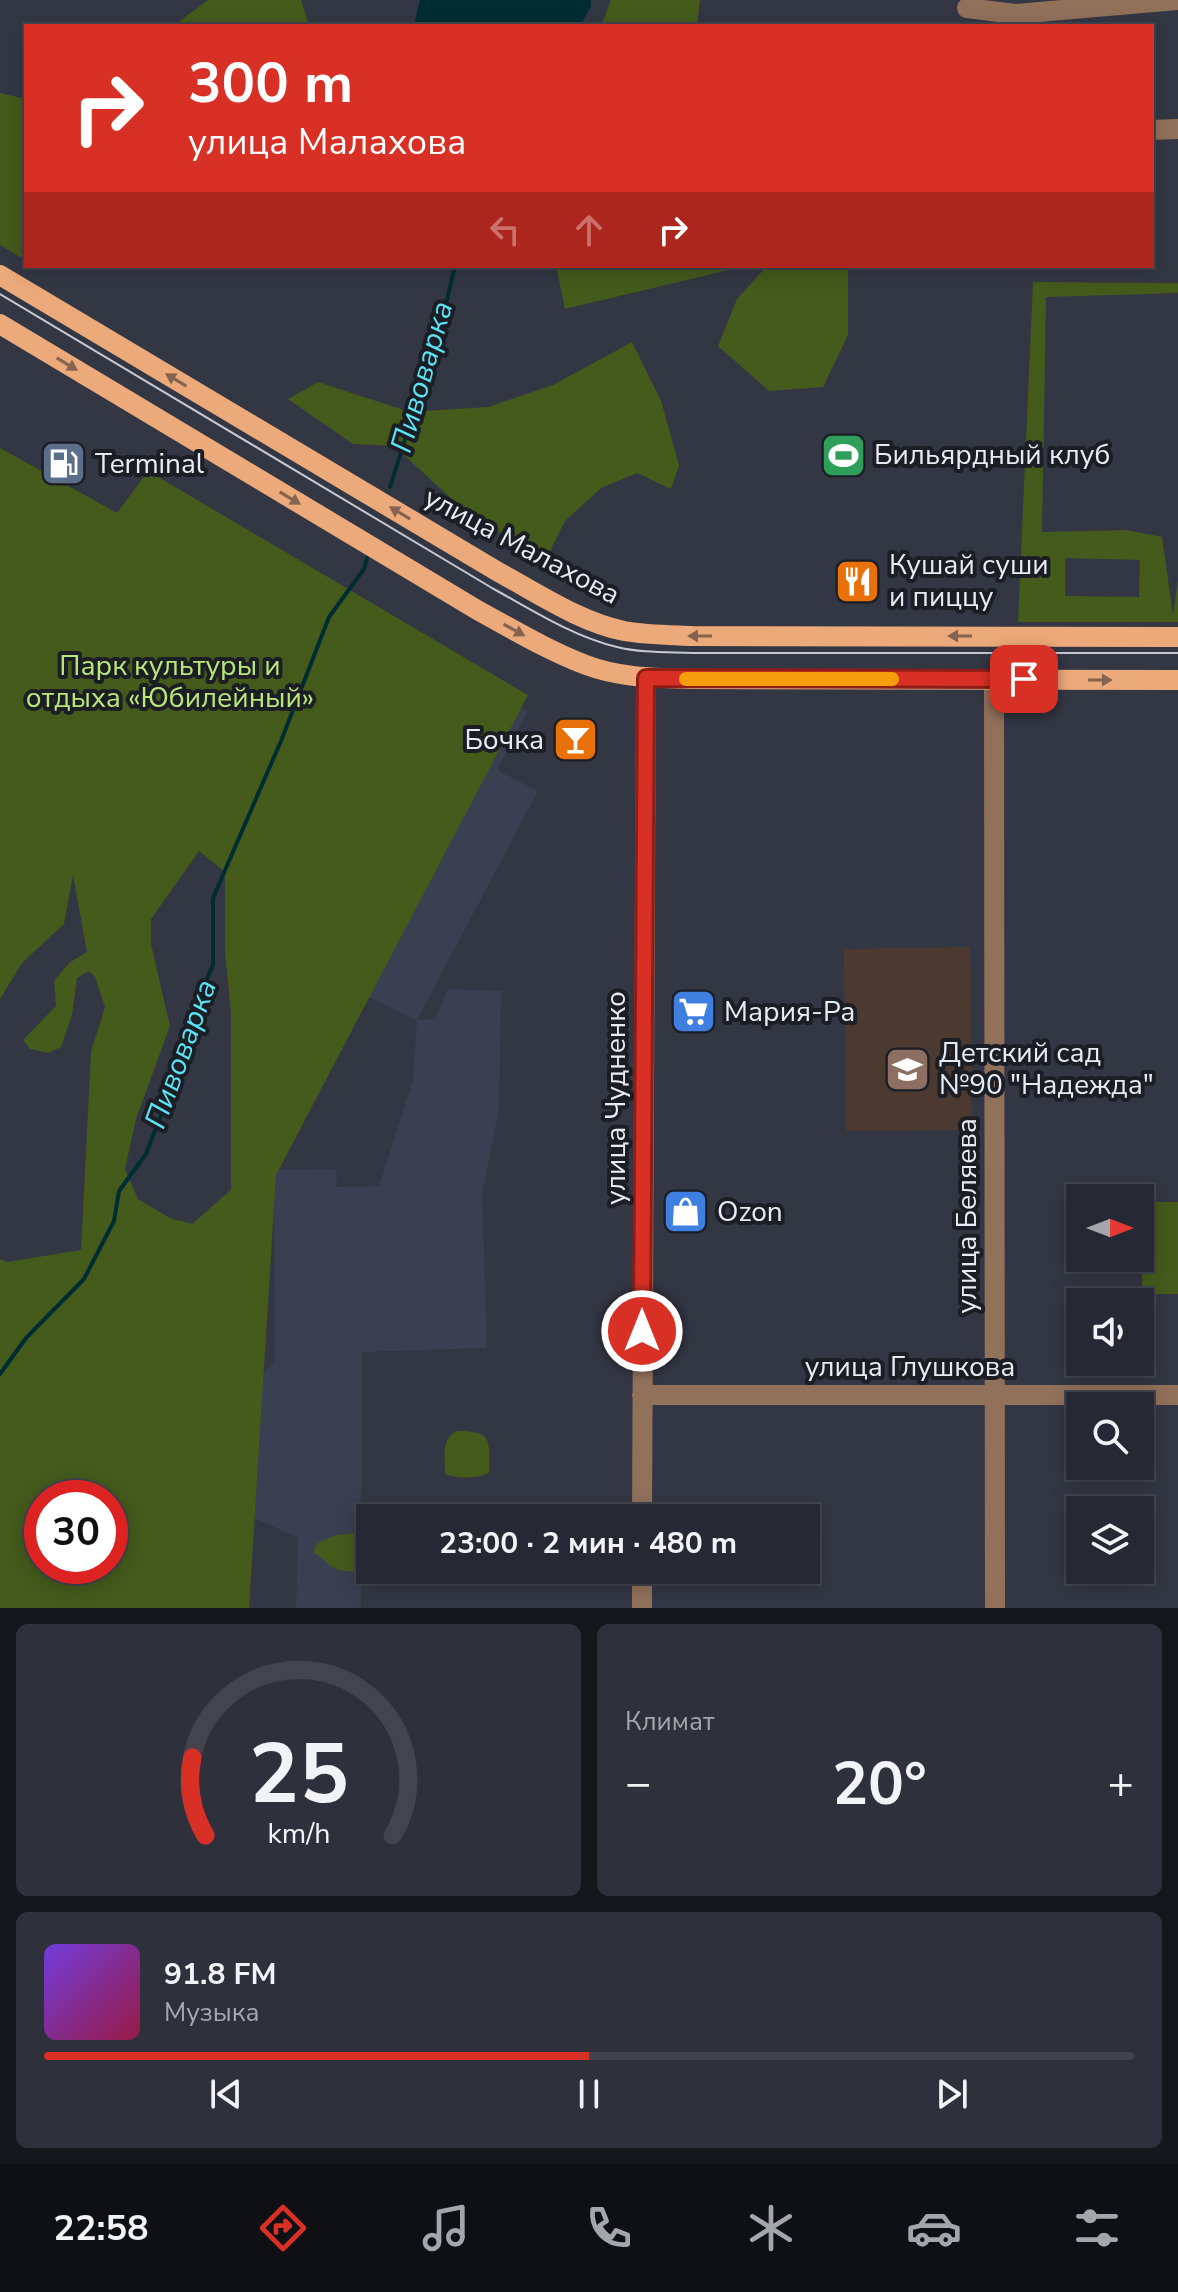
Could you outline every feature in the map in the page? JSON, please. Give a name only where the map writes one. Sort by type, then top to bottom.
[{"type":"main road","name":"улица Малахова","points":[[0,275],[500,573],[576,614],[609,627],[649,635],[692,636],[1178,637]]},
{"type":"main road","points":[[0,324],[513,629],[588,666],[646,678],[1178,680]]},
{"type":"street","points":[[966,11],[1015,14],[1178,0]]},
{"type":"street","points":[[1154,130],[1178,129]]},
{"type":"street","name":"улица Чудненко","points":[[642,1504],[646,678]]},
{"type":"street","name":"улица Беляева","points":[[994,679],[995,1608]]},
{"type":"street","name":"улица Глушкова","points":[[642,1395],[1178,1395]]},
{"type":"street","points":[[642,1584],[642,1608]]},
{"type":"shaded area","points":[[420,0],[591,0],[581,24],[416,24]]},
{"type":"shaded area","points":[[475,684],[528,711],[497,770],[538,791],[417,1020],[435,1019],[448,989],[501,991],[499,1107],[482,1196],[487,1348],[362,1352],[361,1504],[356,1504],[356,1584],[361,1584],[361,1608],[296,1608],[298,1538],[235,1509],[228,1411],[275,1361],[274,1170],[336,1169],[337,1187],[379,1186],[413,1080],[417,1021],[297,961]]},
{"type":"shaded area","name":"Детский сад №90 \"Надежда\"","points":[[970,947],[972,1130],[846,1131],[844,949]]},
{"type":"green space","points":[[208,0],[301,0],[309,24],[176,24]]},
{"type":"green space","points":[[611,0],[700,0],[697,24],[602,24]]},
{"type":"green space","points":[[0,93],[24,99],[24,256],[20,257],[0,245]]},
{"type":"green space","points":[[556,268],[737,268],[565,309]]},
{"type":"green space","points":[[765,268],[848,268],[848,335],[823,387],[769,391],[718,346],[737,299]]},
{"type":"green space","points":[[1033,282],[1178,283],[1178,293],[1046,297],[1042,532],[1127,530],[1162,537],[1173,615],[1178,580],[1178,622],[1018,622]],"holes":[[[1065,558],[1140,560],[1139,597],[1065,596]]]},
{"type":"green space","points":[[632,342],[661,401],[679,465],[671,489],[637,473],[601,488],[565,521],[544,563],[453,500],[394,446],[353,444],[288,399],[318,382],[410,412],[488,407],[553,385]]},
{"type":"green space","name":"Парк культуры и отдыха «Юбилейный»","points":[[0,448],[117,513],[148,471],[528,695],[276,1175],[249,1608],[0,1608],[0,1259],[7,1262],[81,1250],[91,1052],[105,1007],[95,977],[89,971],[77,978],[72,1015],[61,1047],[48,1053],[30,1049],[23,1040],[56,1006],[54,981],[69,963],[87,952],[73,875],[64,924],[22,963],[0,999]],"holes":[[[199,851],[225,872],[225,953],[231,1012],[231,1190],[192,1224],[170,1218],[138,1199],[125,1169],[136,1119],[170,1026],[151,944],[151,919]]]},
{"type":"green space","points":[[1154,1202],[1178,1202],[1178,1294],[1154,1294],[1154,1288],[1142,1288],[1142,1272],[1154,1272]]},
{"type":"green space","points":[[456,1431],[477,1433],[487,1440],[489,1473],[467,1478],[445,1474],[446,1444]]},
{"type":"green space","points":[[356,1533],[356,1572],[334,1568],[313,1552],[318,1543],[336,1535]]},
{"type":"waterway","name":"Пивоварка","points":[[390,487],[440,329],[455,268]]},
{"type":"waterway","name":"Пивоварка","points":[[0,1374],[26,1338],[84,1279],[114,1221],[119,1191],[146,1154],[169,1094],[188,1021],[213,965],[213,898],[281,741],[329,617],[364,569],[369,551]]},
{"type":"tram line","points":[[0,294],[492,588],[553,622],[600,642],[635,650],[692,653],[1178,653]]},
{"type":"slow traffic","points":[[686,679],[892,679]]},
{"type":"place","name":"Бильярдный клуб","points":[[843,455]]},
{"type":"place","name":"Terminal","points":[[64,464]]},
{"type":"place","name":"Кушай суши и пиццу","points":[[858,581]]},
{"type":"place","name":"Бочка","points":[[575,740]]},
{"type":"place","name":"Мария-Ра","points":[[693,1012]]},
{"type":"place","name":"Детский сад №90 \"Надежда\"","points":[[908,1069]]},
{"type":"place","name":"Ozon","points":[[686,1212]]},
{"type":"route","points":[[642,1331],[646,678],[1024,679]]}]
